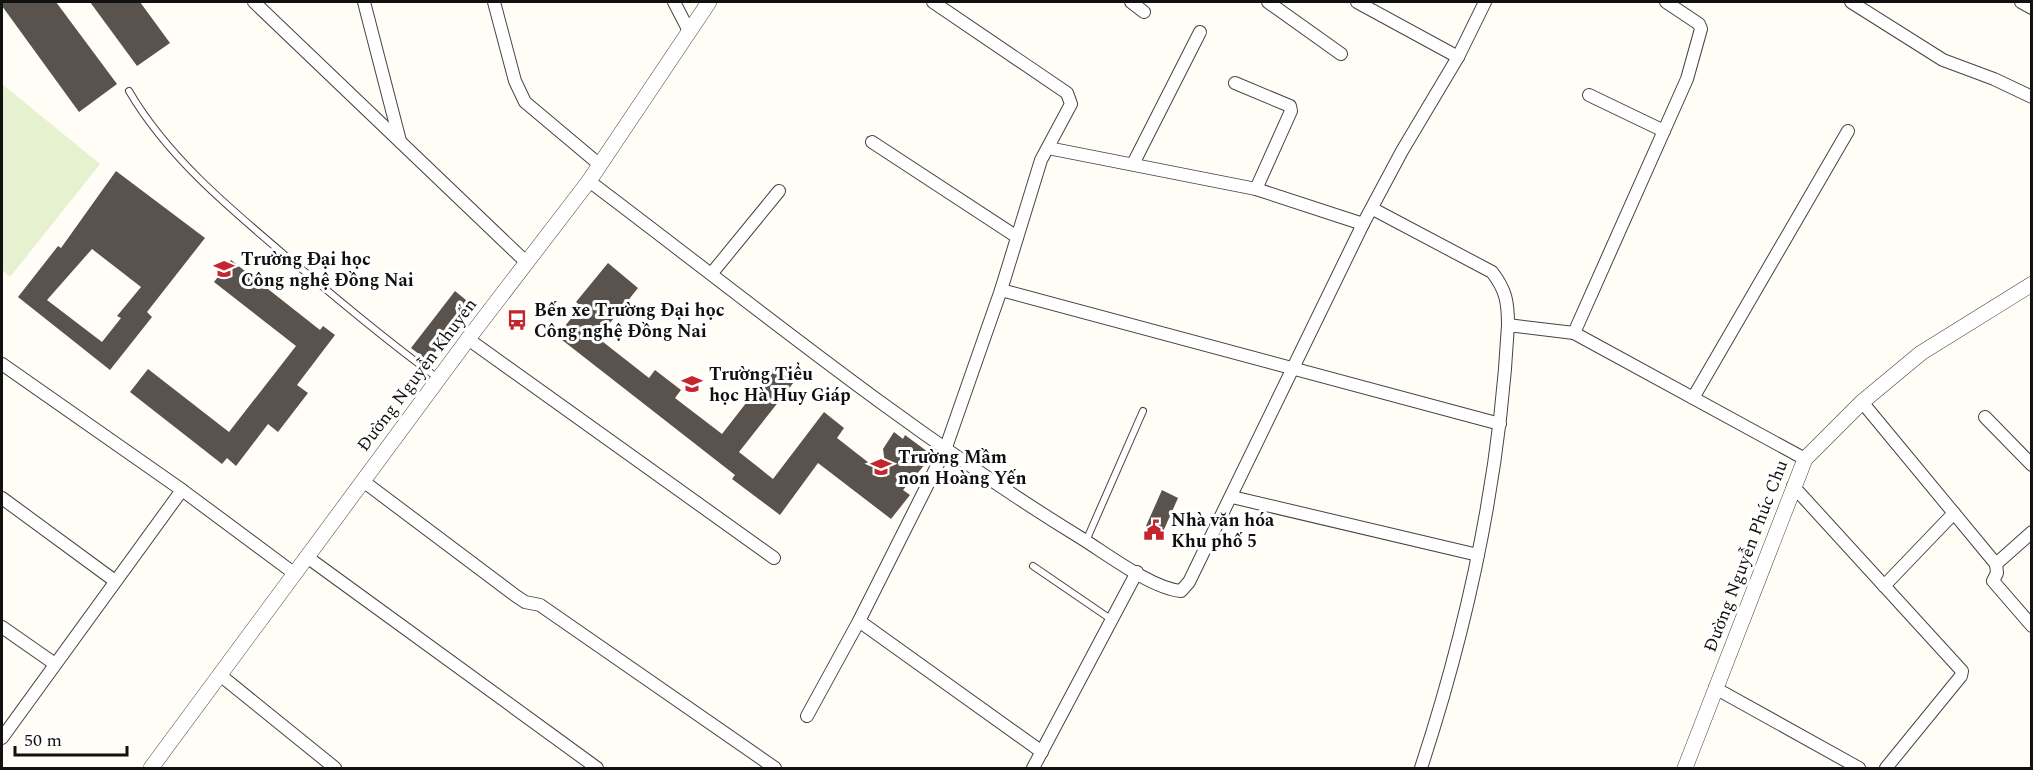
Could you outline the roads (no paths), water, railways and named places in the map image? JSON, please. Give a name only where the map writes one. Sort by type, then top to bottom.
[{"type":"street","points":[[254,2],[527,262]]},
{"type":"street","points":[[364,2],[400,142]]},
{"type":"street","points":[[494,2],[515,81],[525,102],[600,165]]},
{"type":"street","points":[[674,2],[689,31]]},
{"type":"street","name":"Đường Nguyễn Khuyến","points":[[151,768],[468,339],[589,181],[709,2]]},
{"type":"street","points":[[807,716],[859,621],[945,450],[1001,290],[1033,183],[1071,104],[1067,93],[933,2]]},
{"type":"street","points":[[1131,2],[1144,12]]},
{"type":"street","points":[[1268,2],[1341,54]]},
{"type":"street","points":[[1357,2],[1458,57]]},
{"type":"street","points":[[589,181],[945,450],[1137,572],[1170,590],[1181,591],[1190,582],[1364,224],[1402,151],[1458,57],[1485,2]]},
{"type":"street","points":[[1574,333],[1686,79],[1701,29],[1699,24],[1666,2]]},
{"type":"street","points":[[1851,2],[1943,60],[1994,79],[2031,97]]},
{"type":"street","points":[[2021,2],[2031,8]]},
{"type":"street","points":[[1133,164],[1200,32]]},
{"type":"street","points":[[1235,83],[1290,106],[1291,111],[1256,189]]},
{"type":"street","points":[[1589,95],[1664,131]]},
{"type":"street","points":[[1693,398],[1848,131]]},
{"type":"street","points":[[872,142],[1017,237]]},
{"type":"street","points":[[1048,148],[1256,189],[1364,224]]},
{"type":"street","points":[[712,273],[779,191]]},
{"type":"street","points":[[1373,209],[1492,272],[1504,288],[1508,300],[1500,424],[1489,504],[1448,687],[1421,768]]},
{"type":"street","name":"Đường Nguyễn Phúc Chu","points":[[1685,768],[1805,459],[1862,402],[1933,344],[2031,284]]},
{"type":"street","points":[[1001,290],[1294,371],[1500,424]]},
{"type":"street","points":[[1508,325],[1574,333],[1805,459]]},
{"type":"street","points":[[468,339],[774,558]]},
{"type":"street","points":[[2,364],[182,490],[294,574]]},
{"type":"street","points":[[1862,402],[1996,564],[1997,573],[1993,582],[2031,626]]},
{"type":"street","points":[[1985,417],[2031,465]]},
{"type":"street","points":[[363,481],[516,596],[525,602],[540,605],[775,768]]},
{"type":"street","points":[[1793,486],[1962,671],[1961,676],[1887,768]]},
{"type":"street","points":[[2,738],[182,490]]},
{"type":"street","points":[[1232,497],[1478,555]]},
{"type":"street","points":[[2,498],[115,581]]},
{"type":"street","points":[[1884,586],[1954,513]]},
{"type":"street","points":[[1996,564],[2031,532]]},
{"type":"street","points":[[307,557],[597,768]]},
{"type":"street","points":[[1033,768],[1137,572]]},
{"type":"street","points":[[859,621],[1042,752]]},
{"type":"street","points":[[2,627],[55,664]]},
{"type":"street","points":[[220,675],[335,768]]},
{"type":"street","points":[[1715,688],[1859,768]]},
{"type":"lane","points":[[129,91],[147,120],[234,212],[334,296],[439,379]]},
{"type":"lane","points":[[1086,541],[1143,411]]},
{"type":"lane","points":[[1033,566],[1112,621]]},
{"type":"place","name":"Trường Đại học Công nghệ Đồng Nai","points":[[224,269]]},
{"type":"place","name":"Bến xe Trường Đại học Công nghệ Đồng Nai","points":[[517,320]]},
{"type":"place","name":"Trường Tiểu học Hà Huy Giáp","points":[[692,384]]},
{"type":"place","name":"Trường Mầm non Hoàng Yến","points":[[881,467]]},
{"type":"place","name":"Nhà văn hóa Khu phố 5","points":[[1154,530]]}]
